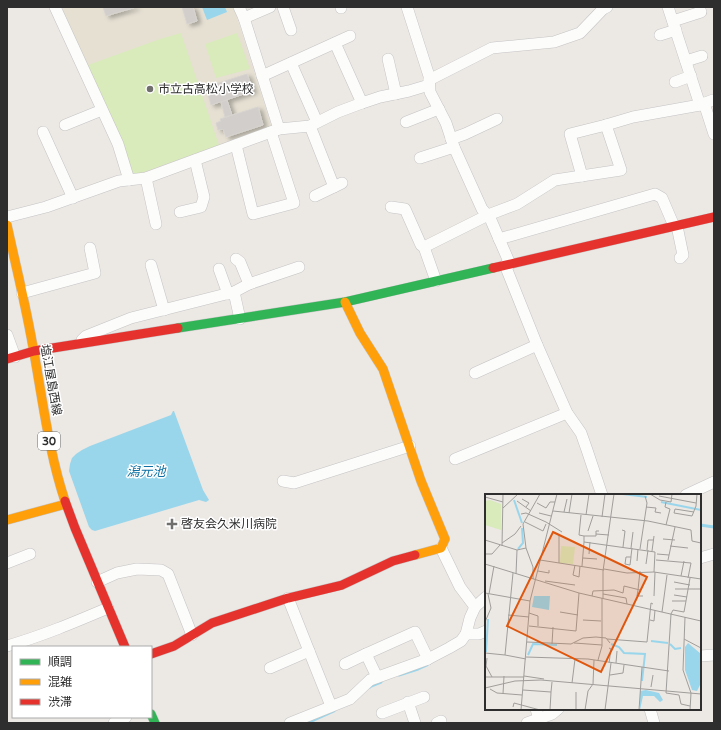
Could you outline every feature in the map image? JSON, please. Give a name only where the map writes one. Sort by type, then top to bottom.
[{"type":"street","points":[[55,7],[118,144],[129,180]]},
{"type":"street","points":[[236,145],[253,214],[294,202],[262,76],[244,18],[239,7]]},
{"type":"street","points":[[244,18],[270,7]]},
{"type":"street","points":[[283,7],[291,30]]},
{"type":"street","points":[[407,7],[429,76],[430,92],[446,123],[452,143],[482,209],[488,215],[499,239],[507,265],[537,345],[567,413],[581,433],[602,494]]},
{"type":"street","points":[[7,217],[46,207],[119,181],[146,178],[275,130],[314,124],[338,112],[362,103],[429,83],[492,48],[554,42],[580,33],[603,9],[608,7]]},
{"type":"street","points":[[668,7],[691,76],[706,103],[714,134]]},
{"type":"street","points":[[660,35],[674,25],[701,12]]},
{"type":"street","points":[[262,76],[350,36]]},
{"type":"street","points":[[335,43],[362,103]]},
{"type":"street","points":[[686,61],[702,56]]},
{"type":"street","points":[[388,59],[396,94]]},
{"type":"street","points":[[292,63],[314,124],[322,156],[338,185],[314,196]]},
{"type":"street","points":[[675,82],[691,76]]},
{"type":"street","points":[[582,176],[570,134],[633,117],[706,103]]},
{"type":"street","points":[[406,122],[439,109]]},
{"type":"street","points":[[65,125],[102,110]]},
{"type":"street","points":[[420,158],[497,119]]},
{"type":"street","points":[[424,247],[488,215],[517,204],[555,180],[621,170],[606,124]]},
{"type":"street","points":[[43,132],[73,198]]},
{"type":"street","points":[[180,212],[201,207],[204,197],[195,160]]},
{"type":"street","points":[[146,178],[156,224]]},
{"type":"street","points":[[499,239],[655,194],[662,198],[675,226],[683,255],[680,258]]},
{"type":"street","points":[[391,207],[405,209],[421,245],[424,247],[436,281]]},
{"type":"street","points":[[7,335],[11,358],[34,351],[345,302],[714,217]]},
{"type":"street","name":"塩江屋島西線","points":[[7,225],[34,351],[50,446],[66,504],[125,646]]},
{"type":"street","points":[[22,293],[96,273],[90,248]]},
{"type":"street","points":[[236,259],[240,262],[249,284]]},
{"type":"street","points":[[151,265],[164,310]]},
{"type":"street","points":[[76,344],[86,336],[131,318],[231,293],[249,284],[299,267]]},
{"type":"street","points":[[219,269],[231,293],[240,318]]},
{"type":"street","points":[[345,302],[360,333],[384,369],[421,481],[445,539],[441,548],[460,588],[475,607]]},
{"type":"street","points":[[474,373],[537,345]]},
{"type":"street","points":[[455,459],[567,413]]},
{"type":"street","points":[[284,481],[294,483],[410,446]]},
{"type":"street","points":[[688,494],[714,482]]},
{"type":"street","points":[[7,520],[66,504]]},
{"type":"street","points":[[152,654],[174,646],[212,623],[288,598],[342,585],[393,561],[441,548]]},
{"type":"street","points":[[7,563],[30,554]]},
{"type":"street","points":[[701,558],[714,554]]},
{"type":"street","points":[[97,582],[117,573],[137,569],[161,570],[168,574],[192,635]]},
{"type":"street","points":[[288,598],[331,706]]},
{"type":"street","points":[[290,723],[350,699],[370,680],[428,658],[461,641],[466,634],[470,618],[475,607],[485,598]]},
{"type":"street","points":[[7,646],[32,639],[108,608]]},
{"type":"street","points":[[466,634],[479,634],[485,631]]},
{"type":"street","points":[[345,664],[415,632],[428,658]]},
{"type":"street","points":[[270,668],[309,651]]},
{"type":"street","points":[[366,654],[377,677]]},
{"type":"street","points":[[701,656],[714,655]]},
{"type":"street","points":[[382,713],[424,697]]},
{"type":"street","points":[[408,702],[415,723]]},
{"type":"street","points":[[527,723],[537,714],[552,714],[557,710]]},
{"type":"street","points":[[650,710],[654,723]]},
{"type":"street","points":[[114,723],[124,718]]},
{"type":"shaded area","name":"市立古高松小学校","points":[[62,7],[233,7],[272,128],[132,178],[65,23]]},
{"type":"green space","name":"市立古高松小学校","points":[[181,33],[219,145],[133,176],[123,142],[88,65]]},
{"type":"green space","points":[[237,33],[250,69],[216,78],[205,44]]},
{"type":"water","points":[[202,7],[225,7],[227,12],[207,20]]},
{"type":"water","name":"潟元池","points":[[173,411],[203,490],[209,500],[206,502],[199,500],[95,531],[92,530],[89,527],[69,471],[72,458],[90,446],[171,415]]},
{"type":"building","points":[[103,7],[136,7],[106,16]]},
{"type":"building","points":[[182,7],[193,7],[197,21],[187,24]]},
{"type":"building","points":[[247,74],[253,91],[211,105],[206,87]]},
{"type":"building","points":[[227,100],[232,115],[225,117],[221,102]]},
{"type":"building","points":[[258,107],[263,125],[226,137],[223,129],[218,130],[216,123],[221,121],[220,119]]},
{"type":"waterway","points":[[701,525],[714,527]]},
{"type":"waterway","points":[[399,675],[427,665]]},
{"type":"waterway","points":[[370,687],[381,682]]},
{"type":"waterway","points":[[304,723],[334,711]]},
{"type":"traffic: fast","points":[[178,328],[345,302],[493,268]]},
{"type":"traffic: fast","points":[[152,716],[155,723]]},
{"type":"traffic: slow","points":[[7,225],[28,321],[47,427],[59,483],[65,501]]},
{"type":"traffic: slow","points":[[345,302],[360,333],[383,369],[421,481],[445,539],[441,548],[415,555]]},
{"type":"traffic: slow","points":[[7,520],[66,504]]},
{"type":"traffic: jam","points":[[493,268],[714,217]]},
{"type":"traffic: jam","points":[[7,359],[34,351],[178,328]]},
{"type":"traffic: jam","points":[[65,501],[125,646]]},
{"type":"traffic: jam","points":[[152,654],[174,646],[212,623],[288,598],[342,585],[393,561],[415,555]]},
{"type":"place","name":"市立古高松小学校","points":[[150,89]]},
{"type":"place","name":"啓友会久米川病院","points":[[172,524]]}]
